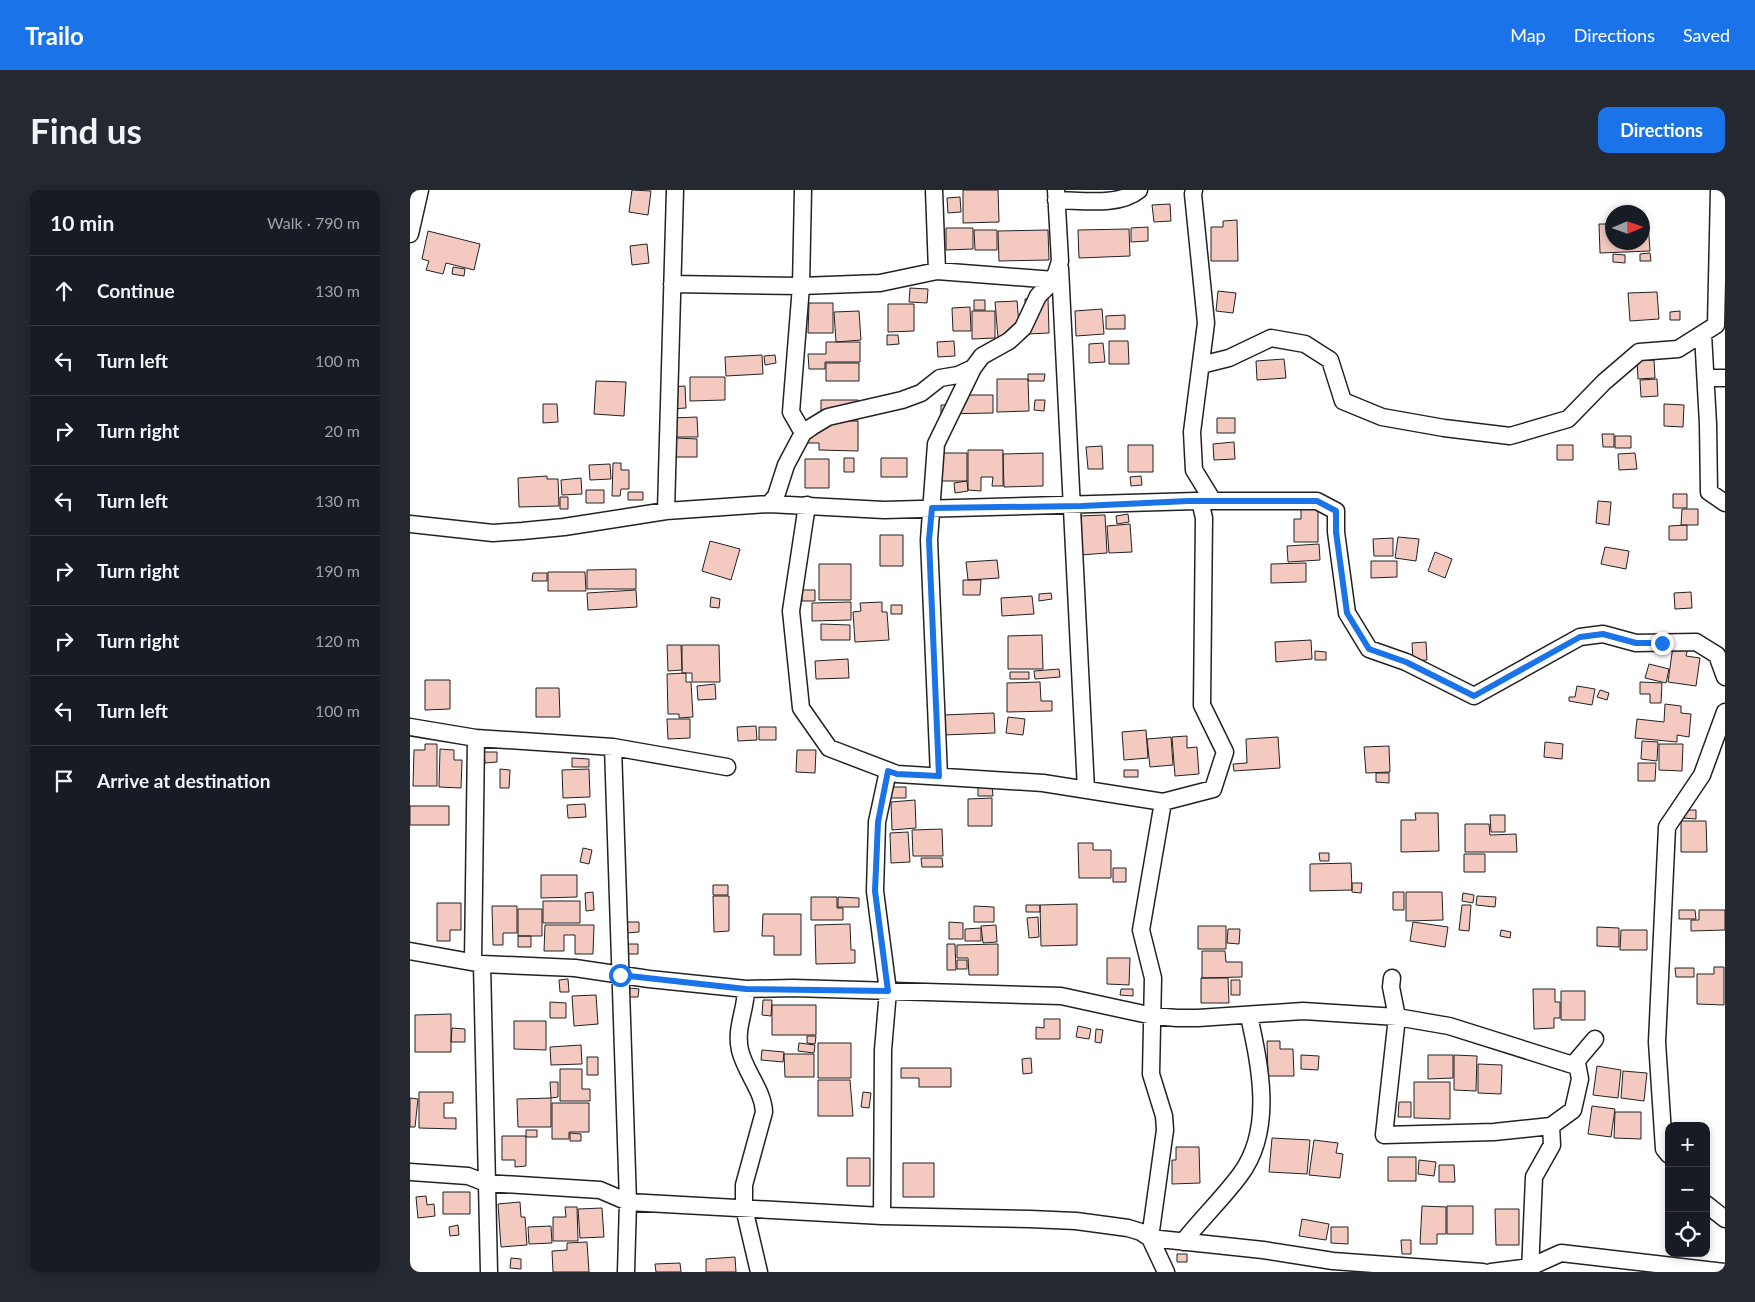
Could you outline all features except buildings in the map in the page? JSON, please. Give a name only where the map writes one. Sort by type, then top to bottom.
[{"type":"street","points":[[410,234],[420,190]]},
{"type":"street","points":[[666,511],[675,190]]},
{"type":"street","points":[[802,433],[791,412],[801,286],[803,190]]},
{"type":"street","points":[[934,190],[937,271]]},
{"type":"street","points":[[1086,790],[1056,195],[1110,200],[1132,195],[1139,190]]},
{"type":"street","points":[[1194,190],[1206,323],[1192,432],[1194,470],[1213,501]]},
{"type":"street","points":[[1201,365],[1229,358],[1271,338],[1305,344],[1330,360],[1343,401],[1382,418],[1510,436],[1568,419],[1604,382],[1639,352],[1678,349],[1716,325],[1720,190]]},
{"type":"street","points":[[939,776],[929,540],[936,444],[973,368],[982,356],[1009,340],[1023,328],[1038,296],[1054,280],[1060,260]]},
{"type":"street","points":[[672,284],[801,286],[880,283],[937,271],[1054,280]]},
{"type":"street","points":[[1703,334],[1709,492],[1725,503]]},
{"type":"street","points":[[769,504],[776,496],[786,465],[802,433],[828,417],[902,400],[921,393],[940,378],[958,375],[973,368]]},
{"type":"street","points":[[1706,378],[1725,378]]},
{"type":"street","points":[[807,505],[791,611],[801,708],[829,748],[897,774],[1043,783],[1163,802],[1213,789],[1225,752],[1202,705],[1204,518],[1201,505],[1196,501]]},
{"type":"street","points":[[414,525],[493,533],[564,527],[666,511],[769,504],[884,510],[1196,501],[1317,501],[1336,511],[1336,532],[1347,613],[1369,649],[1406,662],[1474,696],[1580,637],[1603,634],[1636,643],[1696,642],[1717,655],[1725,677]]},
{"type":"street","points":[[1665,1150],[1656,1042],[1666,827],[1702,775],[1725,712]]},
{"type":"street","points":[[410,727],[476,738],[613,747],[727,767]]},
{"type":"street","points":[[476,738],[477,963],[489,1272]]},
{"type":"street","points":[[613,747],[628,1202],[626,1272]]},
{"type":"street","points":[[882,1216],[883,1050],[888,991],[875,891],[878,822],[888,771]]},
{"type":"street","points":[[1163,802],[1141,930],[1153,978],[1151,1074],[1164,1116],[1165,1130],[1150,1238],[1166,1272]]},
{"type":"street","points":[[410,951],[477,963],[575,968],[746,989],[1061,996],[1153,1016],[1198,1018],[1303,1011],[1397,1017],[1449,1026],[1568,1064],[1577,1063],[1595,1039]]},
{"type":"street","points":[[1392,978],[1391,987],[1397,1017],[1384,1134],[1494,1132],[1551,1126],[1573,1110],[1580,1079],[1577,1063]]},
{"type":"street","points":[[746,989],[746,1002],[742,1010],[738,1036],[746,1068],[764,1100],[764,1112],[746,1175],[744,1208],[759,1272]]},
{"type":"street","points":[[1183,1242],[1204,1214],[1241,1174],[1256,1145],[1261,1111],[1261,1084],[1249,1016]]},
{"type":"street","points":[[1530,1269],[1534,1177],[1552,1145],[1551,1126]]},
{"type":"street","points":[[410,1172],[468,1176],[486,1183],[600,1190],[628,1202],[882,1216],[1076,1221],[1128,1228],[1141,1232],[1150,1238],[1264,1250],[1333,1261],[1483,1272]]},
{"type":"street","points":[[1710,1207],[1725,1219]]},
{"type":"street","points":[[1491,1272],[1530,1269],[1561,1253],[1693,1270],[1725,1272]]},
{"type":"route","points":[[620,975],[746,989],[793,988],[888,991],[875,891],[878,822],[888,771],[897,774],[939,776],[929,540],[932,508],[1021,508],[1154,504],[1188,501],[1317,501],[1336,511],[1336,532],[1347,613],[1369,649],[1406,662],[1474,696],[1498,680],[1580,637],[1603,634],[1636,643],[1662,643]]}]
